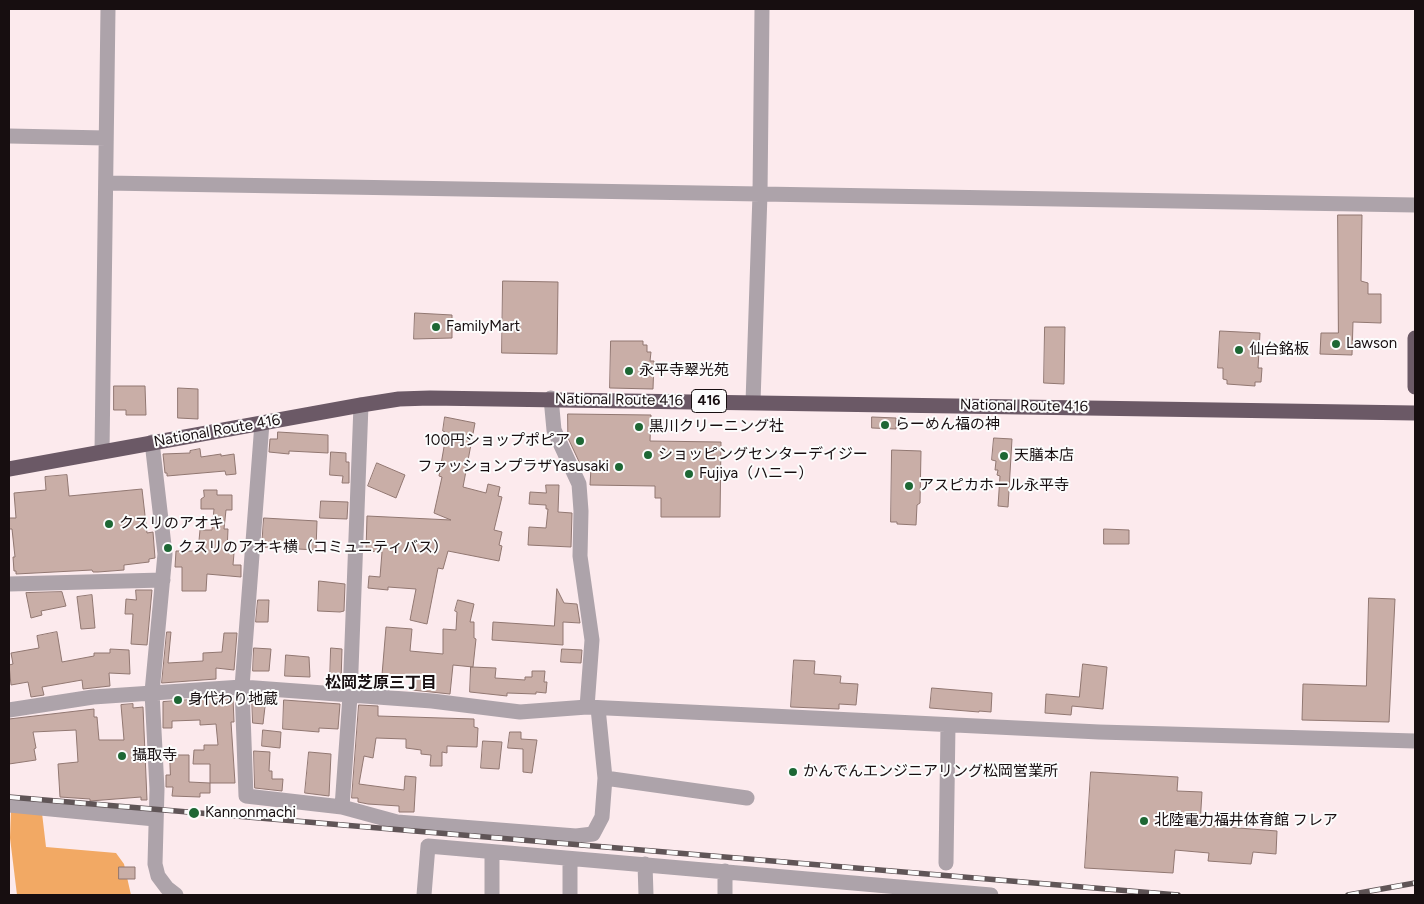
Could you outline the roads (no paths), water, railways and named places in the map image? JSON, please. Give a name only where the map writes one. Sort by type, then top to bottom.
[{"type":"highway","points":[[1415,338],[1415,387]]},
{"type":"highway","name":"National Route 416","points":[[9,469],[361,405],[430,398],[551,398],[1415,412]]},
{"type":"street","points":[[102,451],[108,9]]},
{"type":"street","points":[[753,402],[760,194],[762,9]]},
{"type":"street","points":[[9,136],[106,138]]},
{"type":"street","points":[[106,182],[1415,205]]},
{"type":"street","points":[[262,423],[242,687],[246,796],[342,807],[397,822],[576,836],[593,834],[602,818],[605,778],[593,708],[592,640],[580,556],[581,511],[579,484],[554,430],[551,398]]},
{"type":"street","points":[[342,807],[350,696],[361,405]]},
{"type":"street","points":[[152,442],[165,554],[152,692],[157,789],[155,864],[158,876],[167,888],[176,895]]},
{"type":"street","points":[[9,584],[163,580]]},
{"type":"street","points":[[9,710],[93,697],[242,687],[432,701],[520,712],[593,708],[1099,732],[1415,741]]},
{"type":"street","points":[[946,863],[948,725]]},
{"type":"street","points":[[605,778],[747,798]]},
{"type":"street","points":[[9,805],[155,819]]},
{"type":"street","points":[[424,895],[428,846],[645,864],[934,893],[991,895]]},
{"type":"street","points":[[492,852],[492,895]]},
{"type":"street","points":[[570,859],[570,895]]},
{"type":"street","points":[[645,864],[646,895]]},
{"type":"street","points":[[725,872],[725,895]]},
{"type":"railway","points":[[9,797],[1178,895]]},
{"type":"railway","points":[[1348,895],[1415,883]]},
{"type":"place","name":"FamilyMart","points":[[436,327]]},
{"type":"place","name":"Lawson","points":[[1336,344]]},
{"type":"place","name":"仙台銘板","points":[[1239,350]]},
{"type":"place","name":"永平寺翠光苑","points":[[629,371]]},
{"type":"place","name":"らーめん福の神","points":[[885,425]]},
{"type":"place","name":"黒川クリーニング社","points":[[639,427]]},
{"type":"place","name":"100円ショップポピア","points":[[580,441]]},
{"type":"place","name":"ショッピングセンターデイジー","points":[[648,455]]},
{"type":"place","name":"天膳本店","points":[[1004,456]]},
{"type":"place","name":"ファッションプラザYasusaki","points":[[619,467]]},
{"type":"place","name":"Fujiya（ハニー）","points":[[689,474]]},
{"type":"place","name":"アスピカホール永平寺","points":[[909,486]]},
{"type":"place","name":"クスリのアオキ","points":[[109,524]]},
{"type":"place","name":"クスリのアオキ横（コミュニティバス）","points":[[168,548]]},
{"type":"place","name":"身代わり地蔵","points":[[178,700]]},
{"type":"place","name":"攝取寺","points":[[122,756]]},
{"type":"place","name":"かんでんエンジニアリング松岡営業所","points":[[793,772]]},
{"type":"place","name":"Kannonmachi","points":[[194,813]]},
{"type":"place","name":"北陸電力福井体育館 フレア","points":[[1144,821]]},
{"type":"district","name":"松岡芝原三丁目","points":[[381,683]]}]
